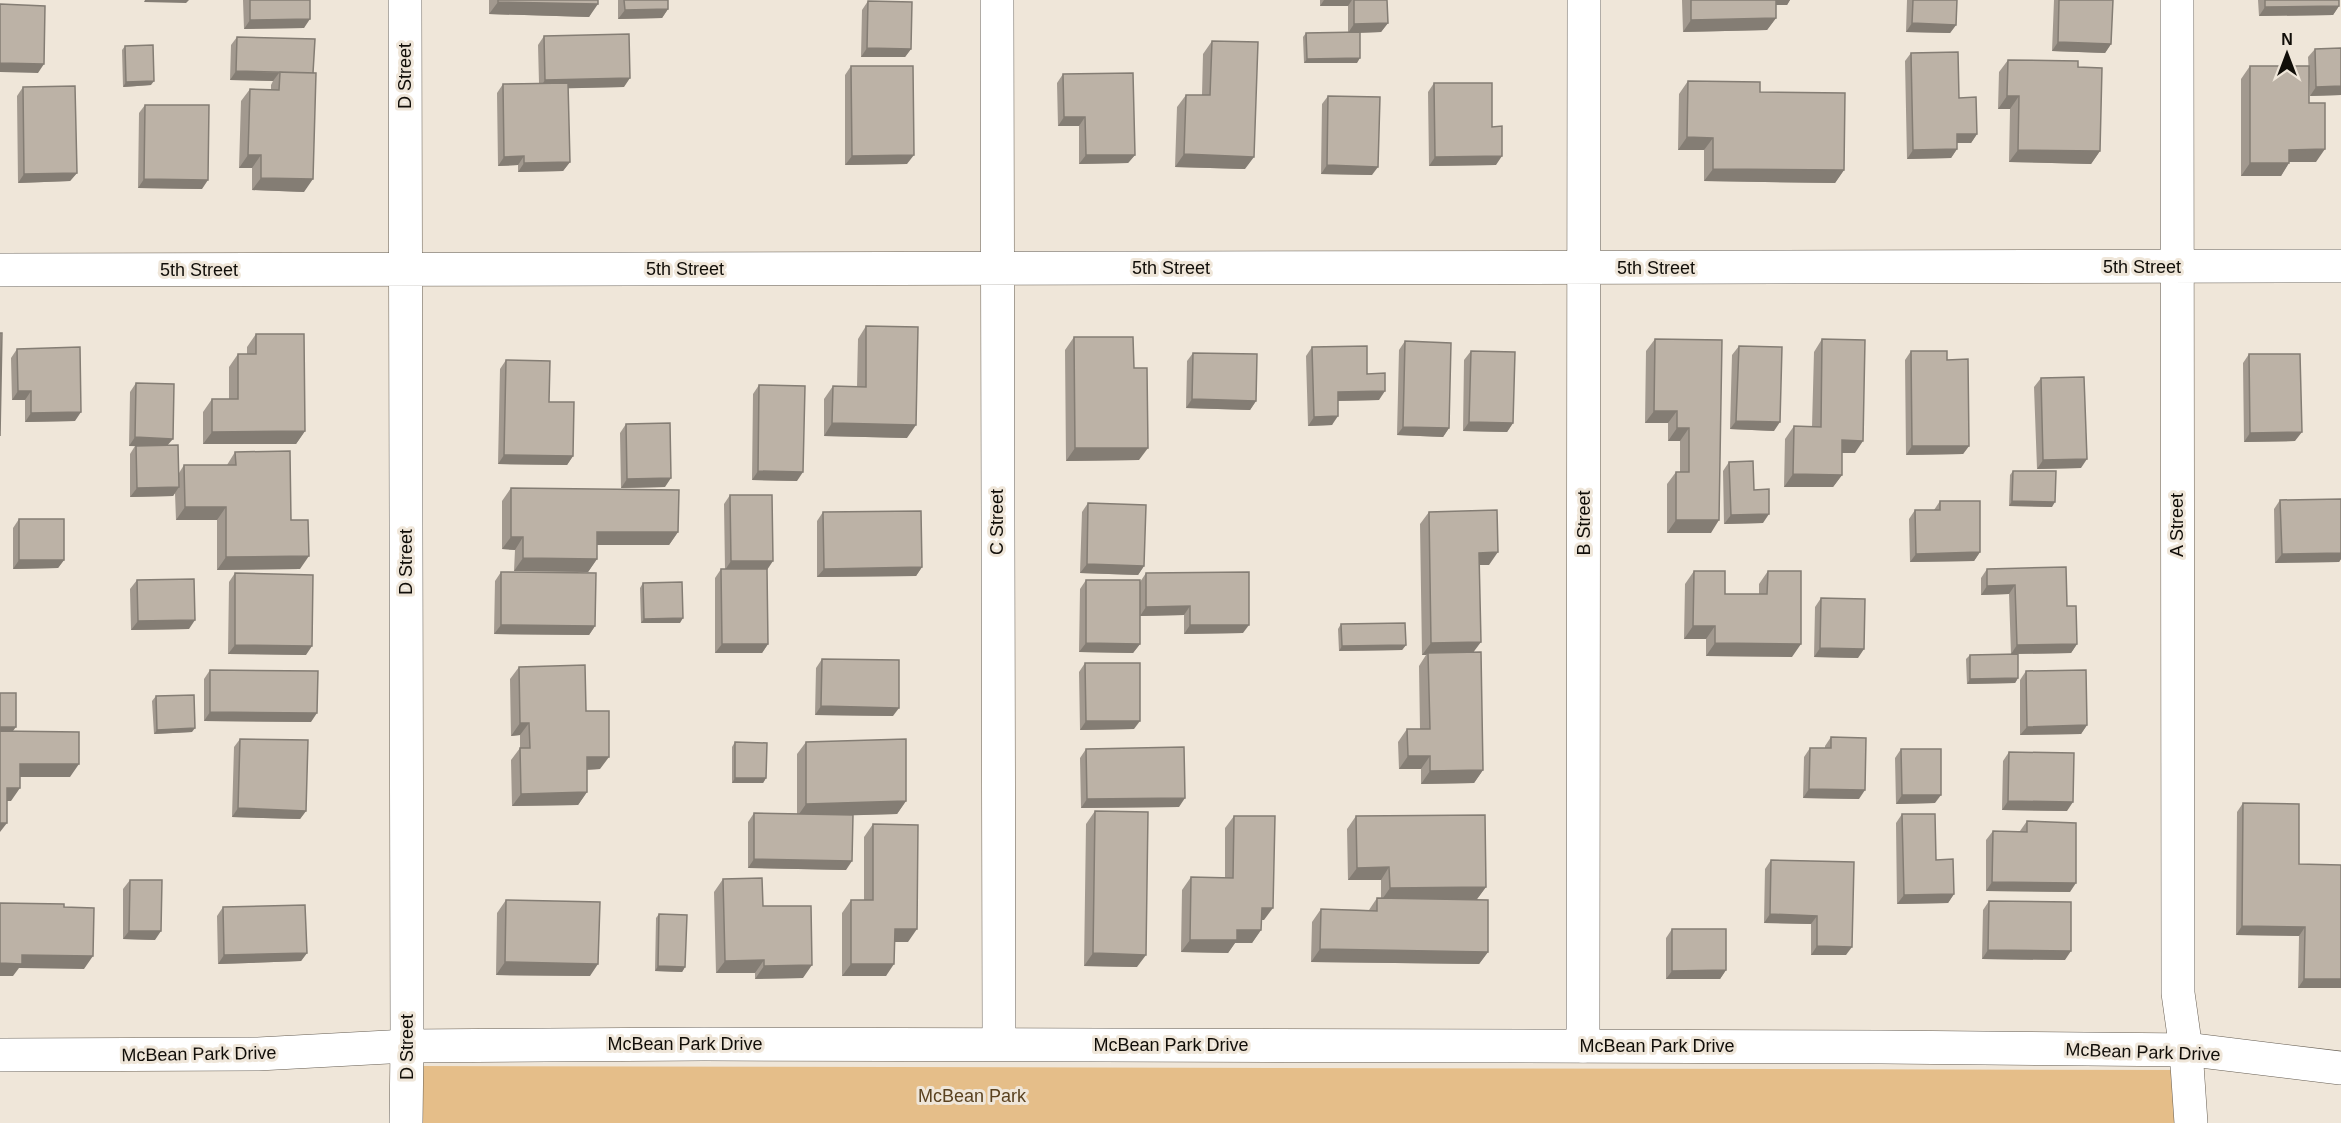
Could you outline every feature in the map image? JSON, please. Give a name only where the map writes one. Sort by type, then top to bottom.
[{"type":"street","name":"D Street","points":[[405,0],[406,1123]]},
{"type":"street","name":"C Street","points":[[996,0],[999,1044]]},
{"type":"street","name":"B Street","points":[[1583,1046],[1584,0]]},
{"type":"street","name":"A Street","points":[[2177,0],[2178,993],[2186,1050],[2192,1123]]},
{"type":"street","name":"5th Street","points":[[0,270],[2341,266]]},
{"type":"street","name":"McBean Park Drive","points":[[0,1055],[258,1054],[407,1046],[999,1044],[1583,1046],[2186,1050],[2341,1068]]},
{"type":"green space","name":"McBean Park","points":[[417,1066],[2190,1070],[2192,1123],[417,1123]]},
{"type":"building","points":[[250,0],[310,0],[310,19],[250,20]]},
{"type":"building","points":[[498,0],[598,0],[598,4],[498,2]]},
{"type":"building","points":[[624,0],[668,0],[668,9],[625,10]]},
{"type":"building","points":[[1354,0],[1387,0],[1388,23],[1354,24]]},
{"type":"building","points":[[1691,0],[1776,0],[1776,18],[1691,20]]},
{"type":"building","points":[[1913,0],[1957,0],[1956,25],[1912,23]]},
{"type":"building","points":[[2059,0],[2113,0],[2111,44],[2058,42]]},
{"type":"building","points":[[2265,0],[2339,0],[2339,6],[2265,7]]},
{"type":"building","points":[[868,1],[912,2],[911,49],[867,48]]},
{"type":"building","points":[[0,4],[45,6],[44,64],[0,63]]},
{"type":"building","points":[[1360,32],[1360,58],[1307,59],[1306,33]]},
{"type":"building","points":[[629,34],[630,78],[545,80],[544,36]]},
{"type":"building","points":[[237,37],[315,39],[313,73],[236,71]]},
{"type":"building","points":[[1212,41],[1258,42],[1254,157],[1184,154],[1186,95],[1210,95]]},
{"type":"building","points":[[153,45],[154,81],[126,82],[125,46]]},
{"type":"building","points":[[2341,48],[2341,86],[2316,87],[2315,49]]},
{"type":"building","points":[[1958,52],[1959,98],[1976,97],[1977,134],[1957,134],[1957,149],[1913,150],[1911,53]]},
{"type":"building","points":[[2008,60],[2078,61],[2078,67],[2102,68],[2100,151],[2018,150],[2019,96],[2007,96]]},
{"type":"building","points":[[851,66],[913,66],[914,155],[852,156]]},
{"type":"building","points":[[2250,66],[2309,66],[2309,103],[2325,103],[2325,149],[2289,150],[2289,163],[2250,163]]},
{"type":"building","points":[[280,72],[316,73],[313,179],[261,178],[261,155],[248,155],[250,89],[279,90]]},
{"type":"building","points":[[1133,73],[1135,155],[1086,155],[1085,117],[1064,117],[1063,74]]},
{"type":"building","points":[[1688,81],[1760,82],[1760,92],[1845,93],[1844,170],[1713,169],[1713,138],[1687,137]]},
{"type":"building","points":[[568,83],[570,162],[524,163],[524,156],[504,157],[503,84]]},
{"type":"building","points":[[1434,83],[1492,83],[1492,127],[1502,126],[1502,156],[1435,157]]},
{"type":"building","points":[[75,86],[77,173],[24,174],[23,87]]},
{"type":"building","points":[[1328,96],[1380,97],[1378,167],[1327,165]]},
{"type":"building","points":[[145,105],[209,105],[208,180],[144,179]]},
{"type":"building","points":[[866,326],[918,327],[916,425],[832,423],[833,386],[866,387]]},
{"type":"building","points":[[0,333],[2,333],[0,436]]},
{"type":"building","points":[[256,334],[304,334],[305,431],[212,432],[212,399],[238,399],[238,354],[256,354]]},
{"type":"building","points":[[1074,337],[1133,337],[1134,368],[1147,368],[1148,448],[1075,448]]},
{"type":"building","points":[[1655,339],[1722,340],[1719,520],[1676,520],[1676,472],[1689,472],[1689,428],[1677,428],[1677,411],[1654,411]]},
{"type":"building","points":[[1822,339],[1865,340],[1863,441],[1842,440],[1842,475],[1793,474],[1794,426],[1821,427]]},
{"type":"building","points":[[1405,341],[1451,343],[1449,428],[1403,427]]},
{"type":"building","points":[[1367,346],[1367,374],[1385,373],[1385,391],[1338,392],[1338,416],[1314,417],[1312,347]]},
{"type":"building","points":[[1739,346],[1782,347],[1780,422],[1736,421]]},
{"type":"building","points":[[80,347],[81,412],[31,413],[31,391],[18,391],[17,349]]},
{"type":"building","points":[[1471,351],[1515,352],[1513,423],[1469,422]]},
{"type":"building","points":[[1911,351],[1947,351],[1947,360],[1968,359],[1969,446],[1912,446]]},
{"type":"building","points":[[1193,353],[1257,354],[1256,401],[1192,399]]},
{"type":"building","points":[[2249,354],[2300,354],[2302,432],[2250,433]]},
{"type":"building","points":[[506,360],[550,361],[549,402],[574,402],[573,456],[504,455]]},
{"type":"building","points":[[2084,377],[2087,459],[2043,460],[2041,378]]},
{"type":"building","points":[[136,383],[174,384],[173,439],[135,437]]},
{"type":"building","points":[[759,385],[805,386],[803,472],[758,471]]},
{"type":"building","points":[[670,423],[671,478],[627,479],[626,424]]},
{"type":"building","points":[[178,445],[179,487],[137,488],[136,446]]},
{"type":"building","points":[[290,451],[291,520],[308,520],[309,556],[226,557],[226,507],[185,507],[184,465],[236,465],[235,452]]},
{"type":"building","points":[[1753,461],[1754,490],[1769,489],[1769,514],[1731,515],[1729,462]]},
{"type":"building","points":[[2013,471],[2056,471],[2055,502],[2012,501]]},
{"type":"building","points":[[511,488],[679,490],[678,532],[597,532],[597,559],[523,558],[523,537],[511,537]]},
{"type":"building","points":[[730,495],[772,495],[773,561],[731,561]]},
{"type":"building","points":[[2341,499],[2341,553],[2282,554],[2280,500]]},
{"type":"building","points":[[1940,501],[1980,501],[1980,552],[1916,554],[1915,510],[1940,510]]},
{"type":"building","points":[[1088,503],[1146,505],[1144,566],[1087,564]]},
{"type":"building","points":[[1497,510],[1498,552],[1479,553],[1481,642],[1431,643],[1429,512]]},
{"type":"building","points":[[921,511],[922,567],[824,569],[823,512]]},
{"type":"building","points":[[19,519],[64,519],[64,560],[19,560]]},
{"type":"building","points":[[2066,567],[2067,606],[2076,606],[2077,644],[2017,645],[2015,585],[1987,586],[1987,569]]},
{"type":"building","points":[[721,569],[767,569],[768,644],[722,644]]},
{"type":"building","points":[[1694,571],[1725,571],[1725,594],[1767,594],[1768,571],[1801,571],[1801,644],[1715,643],[1715,626],[1693,626]]},
{"type":"building","points":[[501,572],[596,573],[595,626],[501,625]]},
{"type":"building","points":[[1249,572],[1249,625],[1190,625],[1190,606],[1146,607],[1146,573]]},
{"type":"building","points":[[235,573],[313,575],[312,646],[235,645]]},
{"type":"building","points":[[194,579],[195,620],[138,621],[137,580]]},
{"type":"building","points":[[1086,580],[1140,580],[1140,644],[1086,643]]},
{"type":"building","points":[[682,582],[683,618],[644,619],[643,583]]},
{"type":"building","points":[[1821,598],[1865,599],[1864,649],[1820,648]]},
{"type":"building","points":[[1405,623],[1406,645],[1342,646],[1341,624]]},
{"type":"building","points":[[1481,652],[1483,770],[1430,771],[1430,756],[1408,756],[1407,729],[1430,729],[1428,653]]},
{"type":"building","points":[[2018,654],[2018,678],[1970,679],[1970,655]]},
{"type":"building","points":[[822,659],[899,660],[899,708],[821,706]]},
{"type":"building","points":[[1085,663],[1140,663],[1140,721],[1086,721]]},
{"type":"building","points":[[585,665],[586,711],[609,711],[609,757],[587,757],[587,792],[521,794],[520,748],[530,748],[529,723],[520,723],[519,667]]},
{"type":"building","points":[[210,670],[318,671],[317,713],[210,712]]},
{"type":"building","points":[[2086,670],[2087,725],[2027,727],[2026,671]]},
{"type":"building","points":[[0,693],[16,693],[16,727],[0,727]]},
{"type":"building","points":[[194,695],[195,728],[157,730],[156,696]]},
{"type":"building","points":[[0,731],[79,732],[79,764],[20,764],[20,788],[7,788],[7,823],[0,823]]},
{"type":"building","points":[[1831,737],[1866,738],[1865,790],[1809,789],[1810,748],[1831,748]]},
{"type":"building","points":[[240,739],[308,740],[306,811],[238,808]]},
{"type":"building","points":[[906,739],[906,801],[806,804],[806,742]]},
{"type":"building","points":[[735,742],[767,743],[766,778],[735,778]]},
{"type":"building","points":[[1184,747],[1185,798],[1087,799],[1086,749]]},
{"type":"building","points":[[1901,749],[1941,749],[1941,795],[1902,795]]},
{"type":"building","points":[[2009,752],[2074,753],[2073,802],[2008,801]]},
{"type":"building","points":[[2243,803],[2299,804],[2299,864],[2341,865],[2341,979],[2304,979],[2305,927],[2242,926]]},
{"type":"building","points":[[1095,811],[1148,812],[1146,955],[1093,953]]},
{"type":"building","points":[[754,813],[853,815],[852,861],[754,859]]},
{"type":"building","points":[[1902,814],[1935,814],[1936,860],[1953,859],[1954,894],[1904,895]]},
{"type":"building","points":[[1485,815],[1486,887],[1390,888],[1389,867],[1357,868],[1356,816]]},
{"type":"building","points":[[1234,816],[1275,816],[1273,908],[1262,908],[1261,930],[1237,930],[1237,940],[1190,940],[1191,877],[1233,878]]},
{"type":"building","points":[[2027,821],[2076,823],[2076,883],[1992,882],[1993,831],[2027,832]]},
{"type":"building","points":[[873,824],[918,825],[917,929],[895,929],[894,964],[851,964],[851,900],[873,900]]},
{"type":"building","points":[[1771,860],[1854,862],[1852,947],[1817,946],[1817,916],[1770,914]]},
{"type":"building","points":[[762,878],[763,906],[811,906],[812,965],[764,966],[764,960],[725,961],[723,879]]},
{"type":"building","points":[[130,880],[162,880],[161,931],[129,931]]},
{"type":"building","points":[[1377,898],[1488,900],[1488,952],[1320,949],[1321,909],[1377,911]]},
{"type":"building","points":[[506,900],[600,902],[598,964],[505,962]]},
{"type":"building","points":[[1989,901],[2071,902],[2071,951],[1988,950]]},
{"type":"building","points":[[0,903],[64,904],[64,907],[94,908],[93,956],[22,955],[22,964],[0,963]]},
{"type":"building","points":[[305,905],[307,953],[224,955],[223,907]]},
{"type":"building","points":[[659,914],[687,915],[685,967],[658,966]]},
{"type":"building","points":[[1672,929],[1726,929],[1726,970],[1672,971]]}]
